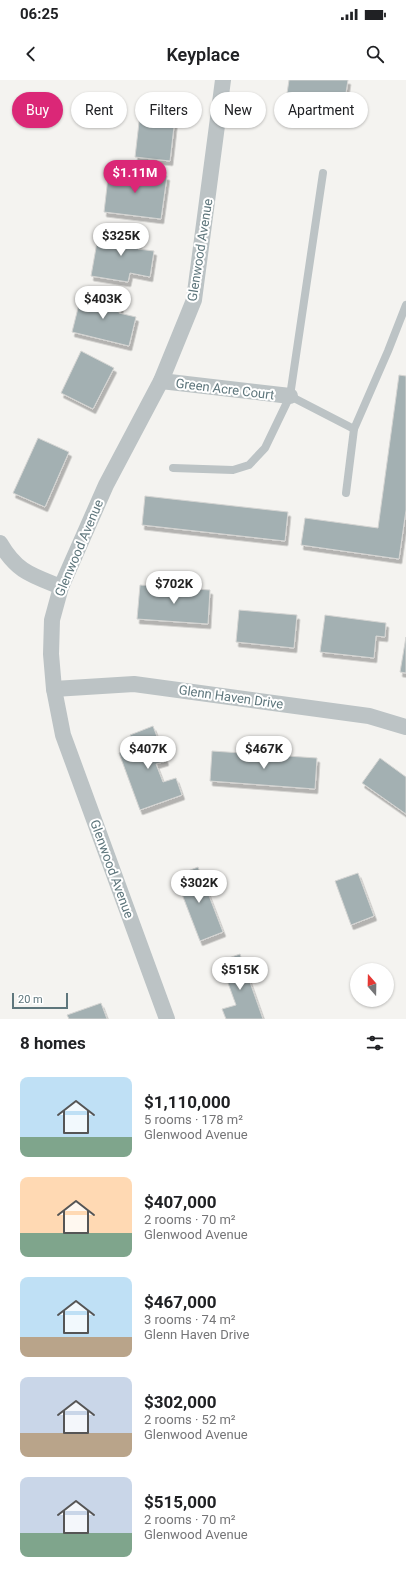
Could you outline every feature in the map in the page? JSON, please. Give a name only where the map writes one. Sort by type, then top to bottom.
[{"type":"street","name":"Glenwood Avenue","points":[[167,1019],[63,735],[54,689],[51,654],[52,620],[60,587],[106,485],[161,381],[194,300],[223,80]]},
{"type":"street","name":"Green Acre Court","points":[[161,381],[290,396]]},
{"type":"street","points":[[0,543],[18,568],[60,587]]},
{"type":"street","name":"Glenn Haven Drive","points":[[54,689],[134,684],[369,716],[406,727]]},
{"type":"lane","points":[[173,468],[233,470],[249,465],[264,448],[290,396],[324,173]]},
{"type":"lane","points":[[346,493],[354,429],[406,305]]},
{"type":"lane","points":[[290,396],[354,429]]},
{"type":"building","points":[[289,80],[348,80],[346,92],[287,92]]},
{"type":"building","points":[[138,128],[174,128],[170,161],[135,157]]},
{"type":"building","points":[[109,169],[167,176],[161,219],[104,212]]},
{"type":"building","points":[[99,231],[140,237],[138,249],[154,251],[150,277],[130,273],[128,282],[91,276]]},
{"type":"building","points":[[82,292],[122,301],[119,313],[136,317],[129,346],[72,332]]},
{"type":"building","points":[[81,351],[114,368],[93,409],[61,393]]},
{"type":"building","points":[[399,375],[406,376],[406,510],[399,559],[301,545],[305,518],[378,528]]},
{"type":"building","points":[[38,438],[69,452],[45,507],[13,493]]},
{"type":"building","points":[[145,496],[288,512],[285,541],[142,525]]},
{"type":"building","points":[[140,585],[210,590],[208,624],[137,619]]},
{"type":"building","points":[[239,610],[297,615],[294,648],[236,642]]},
{"type":"building","points":[[325,615],[386,623],[385,637],[376,636],[374,658],[320,652]]},
{"type":"building","points":[[406,637],[406,673],[400,672]]},
{"type":"building","points":[[153,726],[166,761],[156,764],[163,782],[176,778],[182,795],[140,810],[119,753],[134,747],[130,735]]},
{"type":"building","points":[[212,751],[317,758],[315,789],[210,781]]},
{"type":"building","points":[[380,758],[406,777],[406,814],[362,783]]},
{"type":"building","points":[[198,867],[223,932],[200,941],[175,876]]},
{"type":"building","points":[[358,873],[374,916],[351,925],[335,881]]},
{"type":"building","points":[[240,954],[263,1019],[226,1019],[222,1009],[236,1005],[220,961]]},
{"type":"building","points":[[101,1003],[107,1019],[69,1019],[67,1015]]}]
